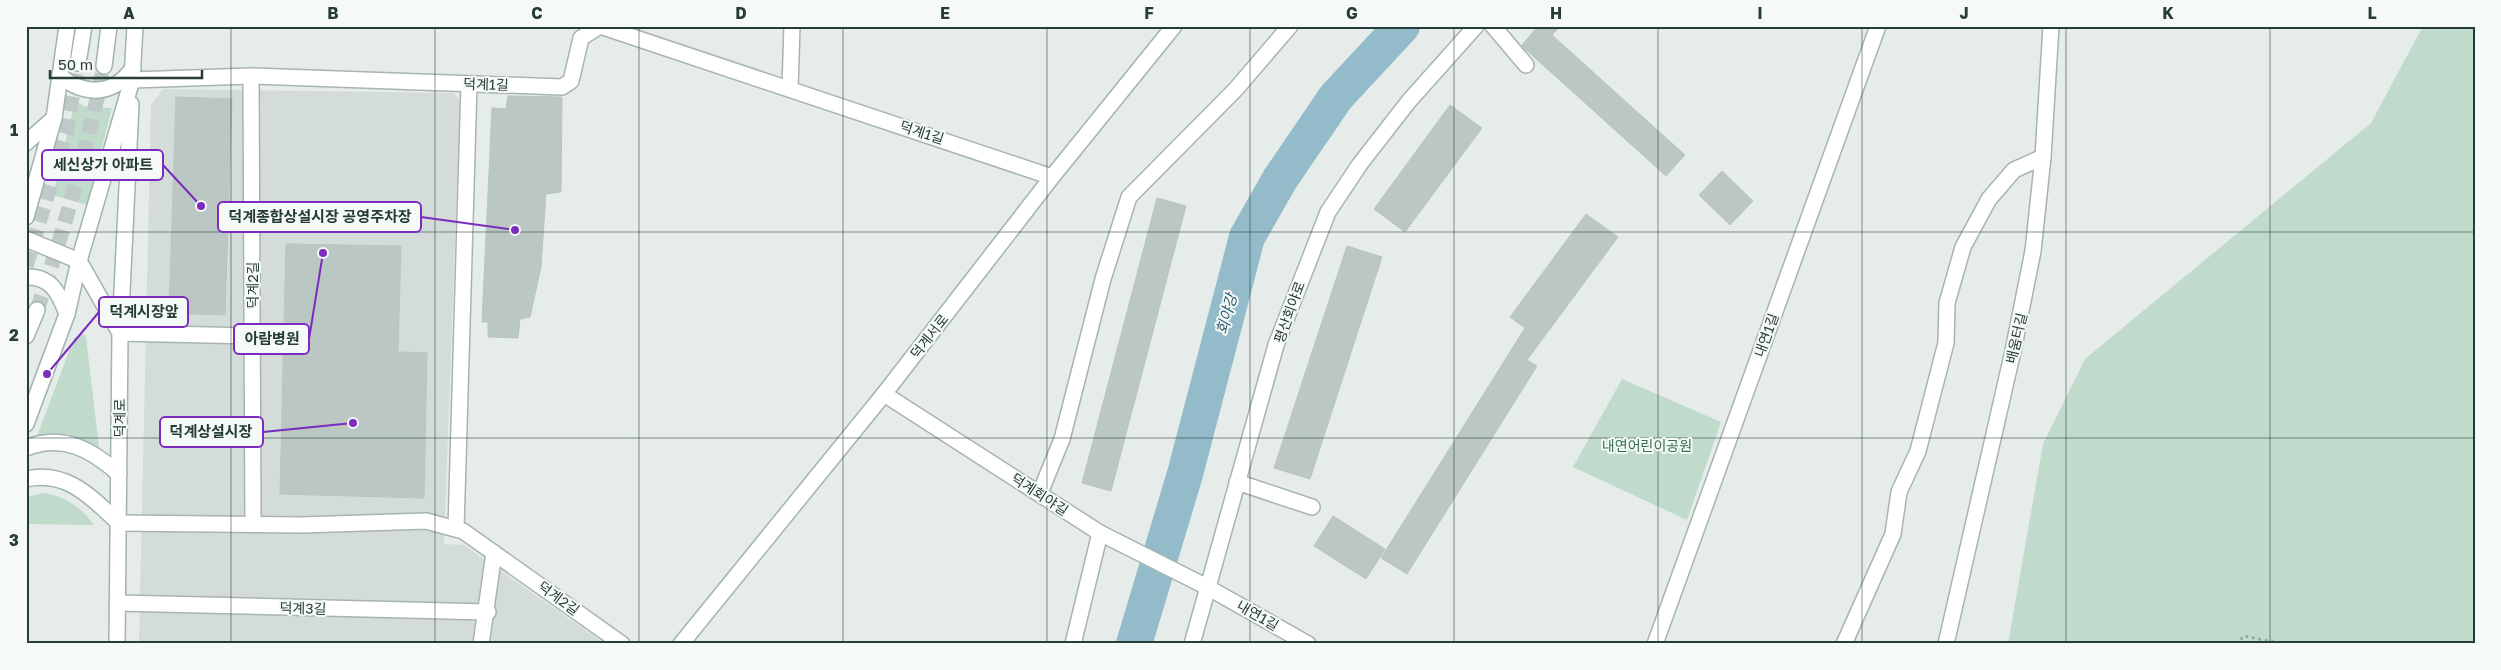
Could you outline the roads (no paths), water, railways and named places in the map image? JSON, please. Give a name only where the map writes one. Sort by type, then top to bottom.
[{"type":"street","points":[[26,217],[54,118],[67,26]]},
{"type":"street","points":[[78,63],[84,26]]},
{"type":"street","points":[[104,66],[109,26]]},
{"type":"street","points":[[26,424],[67,314],[79,261],[132,74],[135,26]]},
{"type":"street","name":"덕계1길","points":[[132,74],[251,76],[562,87],[571,81],[581,38],[600,26],[1052,177]]},
{"type":"street","points":[[790,90],[792,26]]},
{"type":"street","name":"덕계서로","points":[[680,644],[884,394],[1052,177],[1174,26]]},
{"type":"street","points":[[1040,493],[1062,439],[1103,279],[1129,196],[1236,89],[1290,26]]},
{"type":"street","name":"평산회야로","points":[[1192,644],[1276,345],[1328,212],[1360,164],[1408,101],[1476,26]]},
{"type":"street","points":[[1493,26],[1526,65]]},
{"type":"street","name":"내연1길","points":[[1655,644],[1878,26]]},
{"type":"street","name":"배움터길","points":[[1946,644],[2027,287],[2033,251],[2043,157],[2051,26]]},
{"type":"street","points":[[60,76],[72,86],[93,91],[106,89],[132,74]]},
{"type":"street","name":"덕계로","points":[[117,644],[120,333],[132,74]]},
{"type":"street","name":"덕계2길","points":[[251,76],[252,524]]},
{"type":"street","points":[[456,529],[469,84]]},
{"type":"street","points":[[26,143],[54,118]]},
{"type":"street","points":[[1844,644],[1893,534],[1899,492],[1918,451],[1946,343],[1947,303],[1963,247],[1989,199],[2014,170],[2043,157]]},
{"type":"street","points":[[26,239],[79,261],[120,333],[252,336]]},
{"type":"street","points":[[26,277],[39,278],[54,286],[67,314]]},
{"type":"street","points":[[26,336],[37,310]]},
{"type":"street","name":"덕계회야길","points":[[884,394],[1100,532],[1184,576]]},
{"type":"street","points":[[26,448],[52,441],[67,443],[102,459],[119,474]]},
{"type":"street","points":[[26,479],[40,476],[65,480],[81,490],[119,523]]},
{"type":"street","points":[[1237,482],[1312,507]]},
{"type":"street","name":"덕계2길","points":[[119,523],[252,524],[426,521],[463,531],[622,644]]},
{"type":"street","points":[[1073,644],[1100,532]]},
{"type":"street","points":[[481,644],[488,612],[494,553]]},
{"type":"street","name":"내연1길","points":[[1184,576],[1208,587],[1308,644]]},
{"type":"street","name":"덕계3길","points":[[118,603],[488,612]]},
{"type":"waterway","name":"회야강","points":[[1134,644],[1185,474],[1247,237],[1280,179],[1336,97],[1402,26]]},
{"type":"tunnel","points":[[26,266],[66,133],[78,63]]},
{"type":"tunnel","points":[[37,310],[74,189],[104,66]]},
{"type":"place","name":"세신상가 아파트","points":[[201,206]]},
{"type":"place","name":"덕계종합상설시장 공영주차장","points":[[515,230]]},
{"type":"place","name":"아람병원","points":[[323,253]]},
{"type":"place","name":"덕계시장앞","points":[[47,374]]},
{"type":"place","name":"덕계상설시장","points":[[353,423]]},
{"type":"park label","name":"내연어린이공원","points":[[1647,445]]}]
